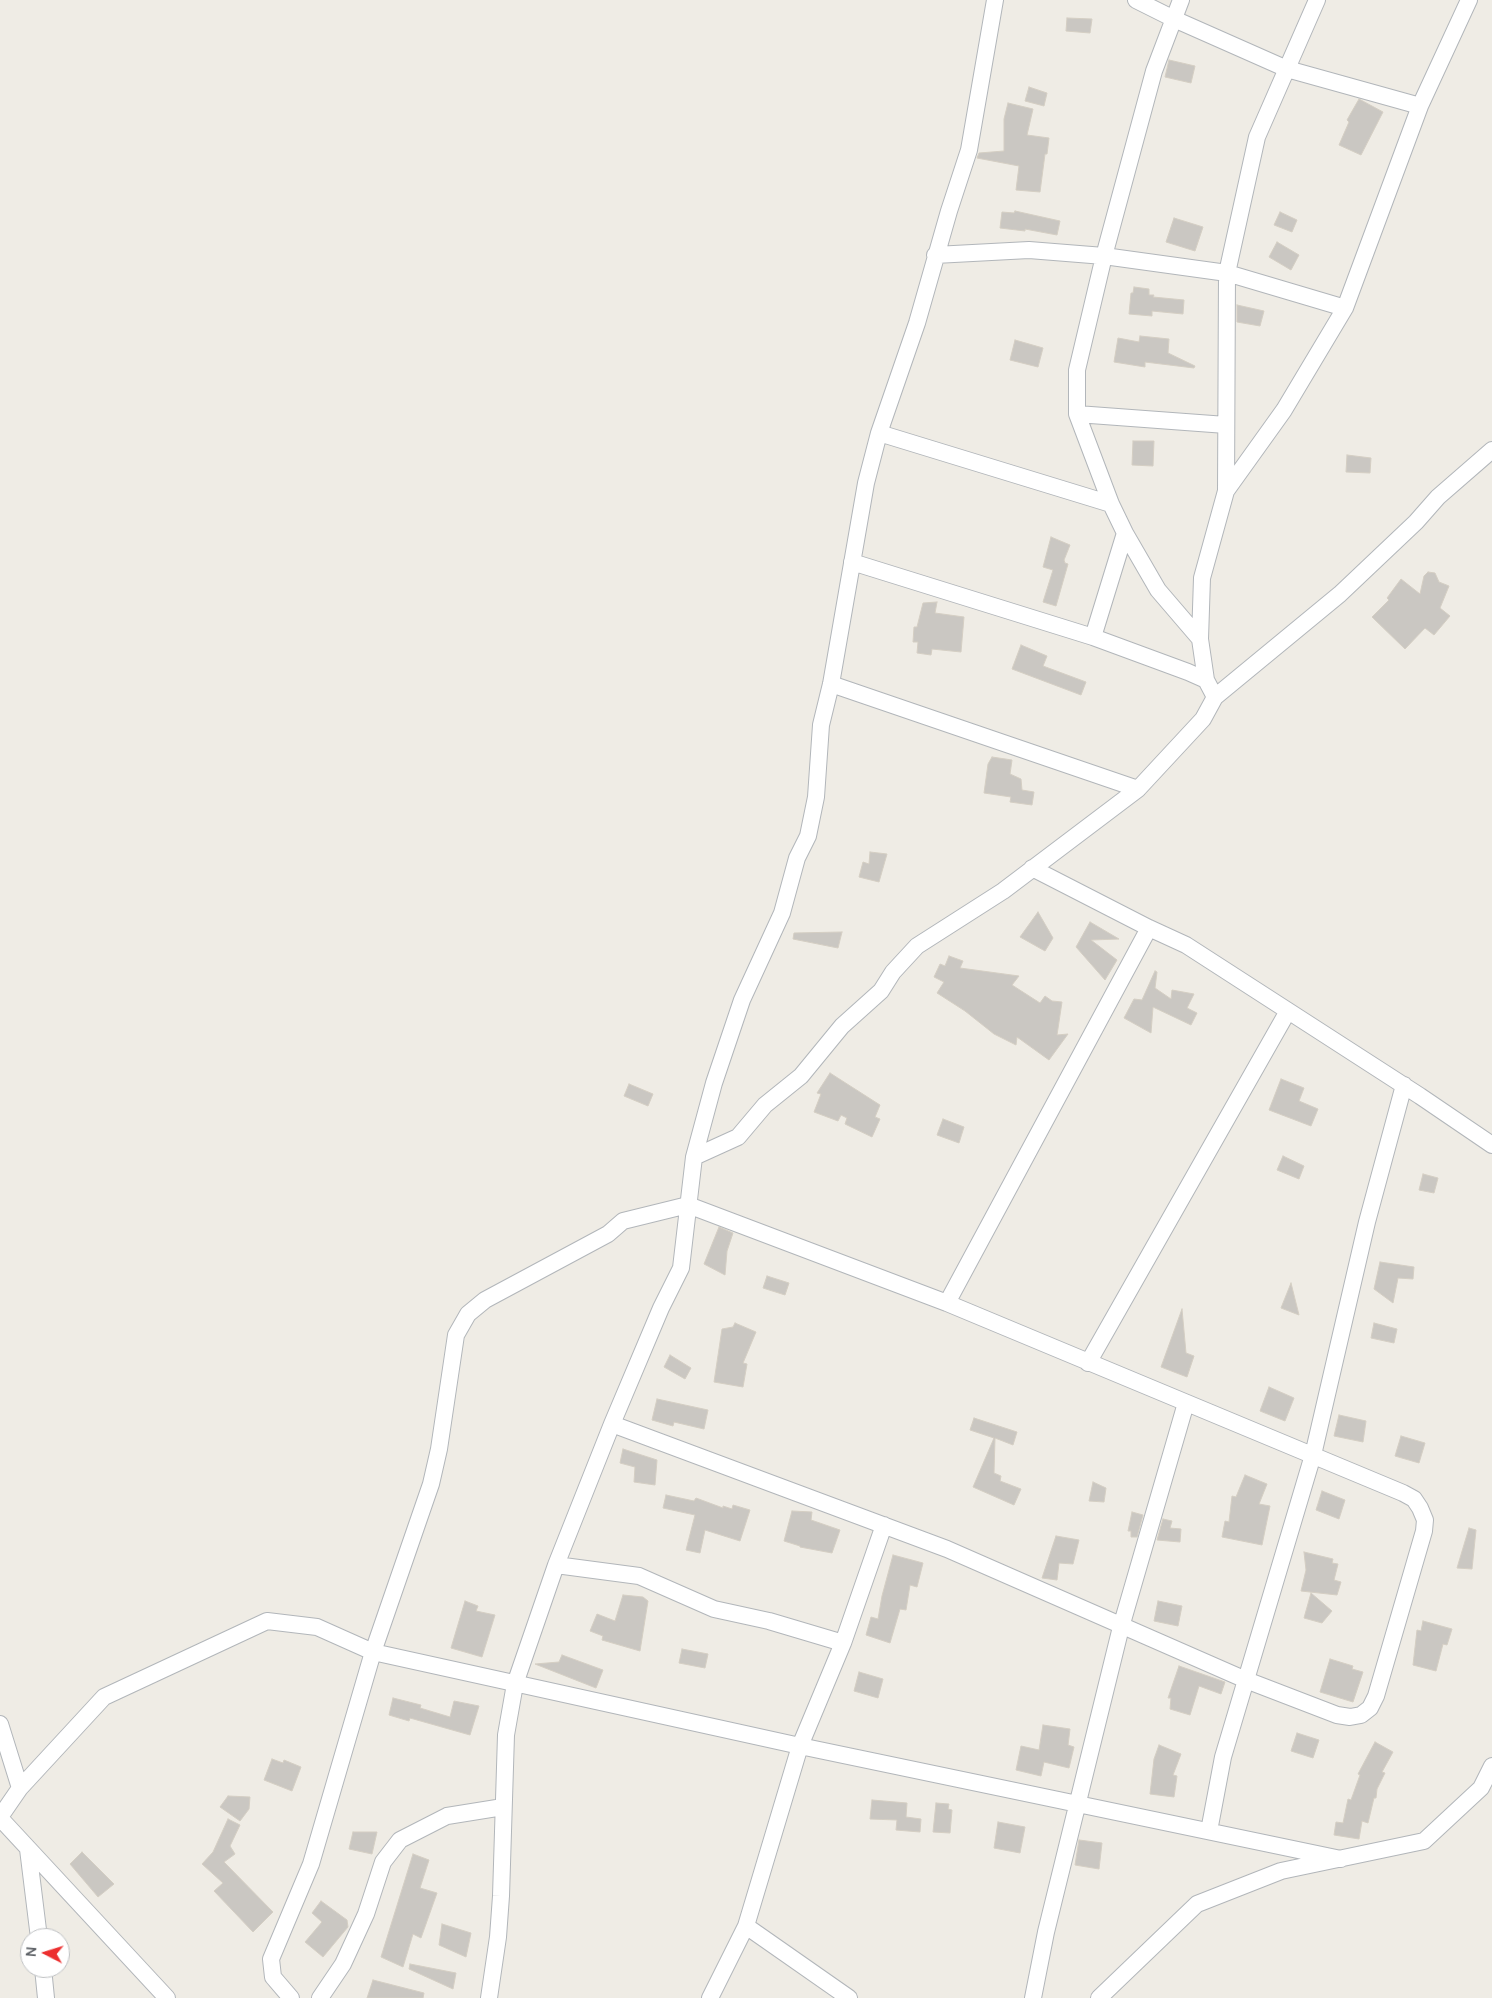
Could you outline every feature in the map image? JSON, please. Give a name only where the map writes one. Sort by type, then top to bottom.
[{"type":"street","points":[[489,1998],[497,1945],[501,1896],[506,1734],[514,1684],[556,1565],[612,1424],[661,1308],[681,1268],[685,1248],[694,1157],[708,1101],[742,1000],[782,912],[797,858],[808,836],[816,798],[821,725],[831,684],[866,483],[879,433],[917,323],[935,255],[969,150],[995,0]]},
{"type":"street","points":[[1136,0],[1287,69],[1420,106]]},
{"type":"street","points":[[1181,0],[1154,71],[1104,256],[1077,370],[1077,414],[1111,504],[1126,533],[1158,590],[1200,639]]},
{"type":"street","points":[[1215,697],[1206,680],[1200,639],[1202,578],[1226,491],[1227,274],[1257,137],[1317,0]]},
{"type":"street","points":[[1226,491],[1284,410],[1345,308],[1420,106],[1469,0]]},
{"type":"street","points":[[935,255],[1029,250],[1104,256],[1227,274],[1345,308]]},
{"type":"street","points":[[1077,414],[1226,424]]},
{"type":"street","points":[[879,433],[1111,504]]},
{"type":"street","points":[[694,1157],[738,1137],[765,1105],[801,1076],[842,1026],[881,991],[893,972],[917,946],[1003,892],[1138,789],[1203,719],[1215,697],[1340,594],[1416,522],[1438,497],[1492,450]]},
{"type":"street","points":[[1093,637],[1126,533]]},
{"type":"street","points":[[852,562],[1093,637],[1206,680]]},
{"type":"street","points":[[831,684],[1138,789]]},
{"type":"street","points":[[1032,868],[1186,945],[1404,1085],[1492,1145]]},
{"type":"street","points":[[947,1303],[1149,928]]},
{"type":"street","points":[[1088,1363],[1288,1011]]},
{"type":"street","points":[[1209,1831],[1223,1757],[1313,1455],[1367,1222],[1404,1085]]},
{"type":"street","points":[[291,1998],[273,1977],[271,1959],[311,1864],[373,1652],[431,1484],[439,1449],[451,1358],[456,1335],[468,1314],[485,1300],[608,1234],[623,1221],[688,1205],[947,1303],[1414,1498],[1425,1520],[1424,1531],[1376,1696],[1370,1708],[1361,1715],[1350,1717],[1337,1715],[1246,1680],[1121,1627],[947,1549],[612,1424]]},
{"type":"street","points":[[1033,1998],[1046,1932],[1121,1627],[1186,1403]]},
{"type":"street","points":[[710,1998],[746,1926],[800,1746],[843,1643],[884,1525]]},
{"type":"street","points":[[556,1565],[639,1576],[714,1609],[769,1621],[843,1643]]},
{"type":"street","points":[[167,1998],[28,1849],[1,1812],[20,1788],[104,1697],[267,1620],[317,1627],[373,1652],[514,1684],[1341,1859]]},
{"type":"street","points":[[0,1724],[20,1788]]},
{"type":"street","points":[[1099,1998],[1197,1904],[1281,1871],[1424,1841],[1481,1788],[1492,1766]]},
{"type":"street","points":[[320,1998],[343,1964],[366,1914],[384,1862],[400,1840],[446,1816],[503,1808]]},
{"type":"street","points":[[28,1849],[38,1928]]},
{"type":"street","points":[[746,1926],[849,1998]]},
{"type":"street","points":[[43,1978],[46,1998]]},
{"type":"building","points":[[1067,18],[1092,19],[1090,33],[1066,31]]},
{"type":"building","points":[[1169,60],[1195,66],[1191,83],[1165,77]]},
{"type":"building","points":[[1029,87],[1047,93],[1044,106],[1025,101]]},
{"type":"building","points":[[1359,99],[1383,112],[1361,155],[1339,145],[1349,122],[1347,120]]},
{"type":"building","points":[[1008,103],[1033,109],[1027,135],[1049,138],[1040,192],[1016,190],[1019,166],[977,158],[979,153],[1004,151],[1004,119]]},
{"type":"building","points":[[1015,211],[1060,221],[1057,235],[1025,229],[1025,231],[1000,228],[1002,212],[1014,213]]},
{"type":"building","points":[[1280,212],[1297,220],[1292,232],[1274,225]]},
{"type":"building","points":[[1174,218],[1203,227],[1195,251],[1166,242]]},
{"type":"building","points":[[1277,242],[1299,255],[1291,270],[1269,257]]},
{"type":"building","points":[[1134,287],[1149,289],[1149,295],[1154,295],[1153,297],[1184,300],[1183,314],[1152,311],[1152,316],[1129,314],[1131,293],[1133,293]]},
{"type":"building","points":[[1237,305],[1264,311],[1260,326],[1237,322]]},
{"type":"building","points":[[1140,336],[1169,339],[1168,353],[1195,366],[1194,368],[1145,362],[1145,367],[1114,362],[1118,338],[1139,342]]},
{"type":"building","points":[[1015,340],[1043,348],[1038,367],[1010,360]]},
{"type":"building","points":[[1133,441],[1154,441],[1153,466],[1132,465]]},
{"type":"building","points":[[1347,455],[1371,458],[1370,473],[1346,472]]},
{"type":"building","points":[[1051,537],[1070,545],[1064,560],[1068,564],[1056,606],[1043,602],[1053,570],[1043,567]]},
{"type":"building","points":[[1428,572],[1435,573],[1439,582],[1449,586],[1440,608],[1450,616],[1434,635],[1425,628],[1405,649],[1372,617],[1389,600],[1387,598],[1401,579],[1420,594],[1424,576]]},
{"type":"building","points":[[937,602],[935,613],[964,617],[961,652],[932,649],[931,655],[917,653],[918,642],[913,642],[914,627],[917,627],[923,603]]},
{"type":"building","points":[[1021,645],[1047,656],[1043,666],[1086,682],[1081,695],[1012,669]]},
{"type":"building","points":[[992,757],[1012,760],[1010,774],[1021,779],[1022,790],[1034,792],[1032,805],[1010,802],[1011,797],[984,793],[988,764]]},
{"type":"building","points":[[870,852],[887,854],[879,882],[859,877],[863,862],[869,864]]},
{"type":"building","points":[[1038,912],[1053,938],[1045,951],[1020,937]]},
{"type":"building","points":[[1090,922],[1119,939],[1091,940],[1117,960],[1105,980],[1076,947]]},
{"type":"building","points":[[842,932],[838,948],[793,939],[794,933]]},
{"type":"building","points":[[949,956],[963,961],[960,968],[1019,976],[1012,985],[1040,1003],[1045,996],[1052,1001],[1062,1002],[1057,1035],[1068,1034],[1049,1060],[1017,1037],[1016,1045],[994,1034],[965,1011],[937,993],[944,982],[934,977],[940,964],[945,966]]},
{"type":"building","points":[[1155,971],[1157,972],[1155,988],[1171,999],[1172,990],[1194,994],[1187,1008],[1197,1013],[1191,1025],[1153,1007],[1151,1033],[1124,1018],[1134,999],[1142,1000]]},
{"type":"building","points":[[830,1073],[880,1105],[875,1117],[880,1119],[872,1137],[845,1124],[847,1118],[841,1115],[838,1121],[814,1112],[821,1094],[817,1093]]},
{"type":"building","points":[[1281,1079],[1304,1088],[1299,1101],[1318,1109],[1311,1126],[1269,1110]]},
{"type":"building","points":[[629,1084],[653,1094],[648,1106],[624,1096]]},
{"type":"building","points":[[943,1119],[964,1127],[959,1143],[937,1135]]},
{"type":"building","points":[[1283,1156],[1304,1166],[1299,1179],[1277,1170]]},
{"type":"building","points":[[1423,1174],[1438,1178],[1434,1193],[1419,1190]]},
{"type":"building","points":[[719,1227],[733,1233],[727,1251],[725,1275],[704,1264]]},
{"type":"building","points":[[1380,1262],[1414,1267],[1413,1279],[1398,1278],[1393,1303],[1374,1289]]},
{"type":"building","points":[[767,1276],[789,1283],[785,1295],[763,1288]]},
{"type":"building","points":[[1291,1283],[1299,1315],[1281,1308]]},
{"type":"building","points":[[1182,1309],[1186,1353],[1194,1356],[1187,1377],[1161,1367]]},
{"type":"building","points":[[735,1323],[756,1332],[743,1363],[747,1364],[743,1387],[714,1382],[722,1329],[733,1327]]},
{"type":"building","points":[[1374,1323],[1397,1329],[1394,1343],[1371,1338]]},
{"type":"building","points":[[670,1355],[691,1368],[685,1379],[664,1367]]},
{"type":"building","points":[[1269,1387],[1294,1398],[1285,1421],[1260,1411]]},
{"type":"building","points":[[657,1399],[708,1410],[704,1429],[674,1422],[673,1426],[652,1420]]},
{"type":"building","points":[[1339,1415],[1366,1421],[1363,1442],[1334,1436]]},
{"type":"building","points":[[974,1418],[1017,1432],[1013,1445],[995,1438],[994,1473],[1001,1476],[1000,1481],[1021,1489],[1014,1505],[973,1487],[994,1438],[970,1430]]},
{"type":"building","points":[[1401,1436],[1425,1443],[1419,1463],[1395,1456]]},
{"type":"building","points":[[623,1449],[657,1460],[655,1485],[634,1482],[635,1467],[620,1463]]},
{"type":"building","points":[[1245,1475],[1267,1484],[1259,1504],[1270,1506],[1262,1545],[1222,1537],[1225,1521],[1229,1522],[1232,1496],[1236,1497]]},
{"type":"building","points":[[1093,1482],[1106,1488],[1104,1502],[1089,1501]]},
{"type":"building","points":[[1322,1491],[1345,1500],[1339,1519],[1316,1510]]},
{"type":"building","points":[[666,1495],[694,1501],[696,1498],[723,1508],[723,1506],[732,1509],[733,1505],[750,1510],[740,1541],[705,1530],[700,1553],[686,1550],[695,1515],[663,1508]]},
{"type":"building","points":[[792,1511],[812,1512],[811,1520],[840,1530],[832,1553],[800,1547],[784,1541]]},
{"type":"building","points":[[1132,1512],[1143,1515],[1137,1537],[1131,1537],[1131,1531],[1128,1531]]},
{"type":"building","points":[[1163,1519],[1172,1521],[1170,1528],[1181,1529],[1180,1542],[1157,1540]]},
{"type":"building","points":[[1469,1528],[1476,1530],[1472,1569],[1457,1568]]},
{"type":"building","points":[[1056,1536],[1079,1540],[1073,1564],[1059,1563],[1057,1580],[1042,1578]]},
{"type":"building","points":[[1304,1552],[1333,1559],[1332,1563],[1338,1564],[1334,1580],[1341,1582],[1337,1595],[1301,1591],[1306,1570]]},
{"type":"building","points":[[893,1555],[923,1563],[917,1587],[910,1585],[906,1610],[900,1609],[890,1643],[866,1635],[871,1617],[878,1619]]},
{"type":"building","points":[[1311,1593],[1332,1611],[1322,1623],[1304,1618]]},
{"type":"building","points":[[623,1595],[643,1597],[648,1601],[640,1651],[602,1640],[603,1636],[590,1631],[597,1614],[615,1621]]},
{"type":"building","points":[[465,1601],[478,1606],[476,1611],[495,1615],[482,1657],[451,1648]]},
{"type":"building","points":[[1158,1601],[1182,1606],[1178,1626],[1154,1621]]},
{"type":"building","points":[[1423,1621],[1452,1629],[1447,1645],[1443,1644],[1436,1671],[1413,1665],[1417,1630],[1421,1631]]},
{"type":"building","points":[[682,1649],[708,1654],[705,1668],[679,1663]]},
{"type":"building","points":[[562,1655],[603,1670],[596,1688],[535,1664],[559,1662]]},
{"type":"building","points":[[1330,1659],[1353,1666],[1352,1669],[1363,1672],[1353,1702],[1320,1692]]},
{"type":"building","points":[[1179,1666],[1225,1682],[1221,1694],[1199,1686],[1190,1715],[1170,1709],[1171,1698],[1168,1698]]},
{"type":"building","points":[[859,1672],[883,1679],[878,1698],[854,1691]]},
{"type":"building","points":[[393,1698],[421,1705],[420,1708],[450,1717],[454,1701],[479,1706],[470,1735],[410,1718],[409,1721],[389,1715]]},
{"type":"building","points":[[1043,1725],[1070,1729],[1068,1745],[1074,1747],[1069,1768],[1044,1762],[1041,1776],[1016,1770],[1021,1746],[1039,1750]]},
{"type":"building","points":[[1297,1733],[1319,1740],[1313,1758],[1291,1751]]},
{"type":"building","points":[[1375,1742],[1393,1752],[1382,1772],[1385,1773],[1377,1789],[1368,1823],[1362,1821],[1359,1839],[1334,1835],[1336,1822],[1343,1823],[1348,1799],[1351,1800],[1360,1775],[1358,1774]]},
{"type":"building","points":[[1159,1745],[1181,1754],[1173,1775],[1177,1776],[1174,1797],[1150,1794],[1154,1759]]},
{"type":"building","points":[[272,1759],[283,1763],[284,1760],[301,1767],[292,1791],[264,1780]]},
{"type":"building","points":[[228,1796],[250,1797],[249,1809],[240,1821],[220,1807]]},
{"type":"building","points":[[872,1800],[907,1803],[906,1817],[921,1819],[920,1832],[896,1830],[897,1820],[870,1819]]},
{"type":"building","points":[[936,1803],[949,1804],[948,1809],[952,1810],[950,1833],[933,1832]]},
{"type":"building","points":[[228,1819],[240,1825],[230,1846],[235,1854],[224,1862],[273,1912],[253,1932],[214,1891],[223,1883],[202,1864],[213,1852]]},
{"type":"building","points":[[998,1822],[1025,1827],[1020,1853],[994,1848]]},
{"type":"building","points":[[353,1832],[377,1832],[372,1854],[349,1849]]},
{"type":"building","points":[[1079,1840],[1102,1843],[1099,1869],[1075,1865]]},
{"type":"building","points":[[82,1852],[114,1884],[98,1897],[70,1864]]},
{"type":"building","points":[[413,1854],[429,1860],[420,1888],[437,1893],[421,1938],[413,1934],[403,1967],[381,1957]]},
{"type":"building","points":[[321,1901],[347,1920],[348,1927],[323,1957],[305,1942],[322,1922],[312,1913]]},
{"type":"building","points":[[442,1924],[471,1933],[466,1957],[439,1945]]},
{"type":"building","points":[[410,1964],[456,1973],[453,1989],[409,1969]]},
{"type":"building","points":[[373,1980],[424,1993],[423,1998],[367,1998]]}]
